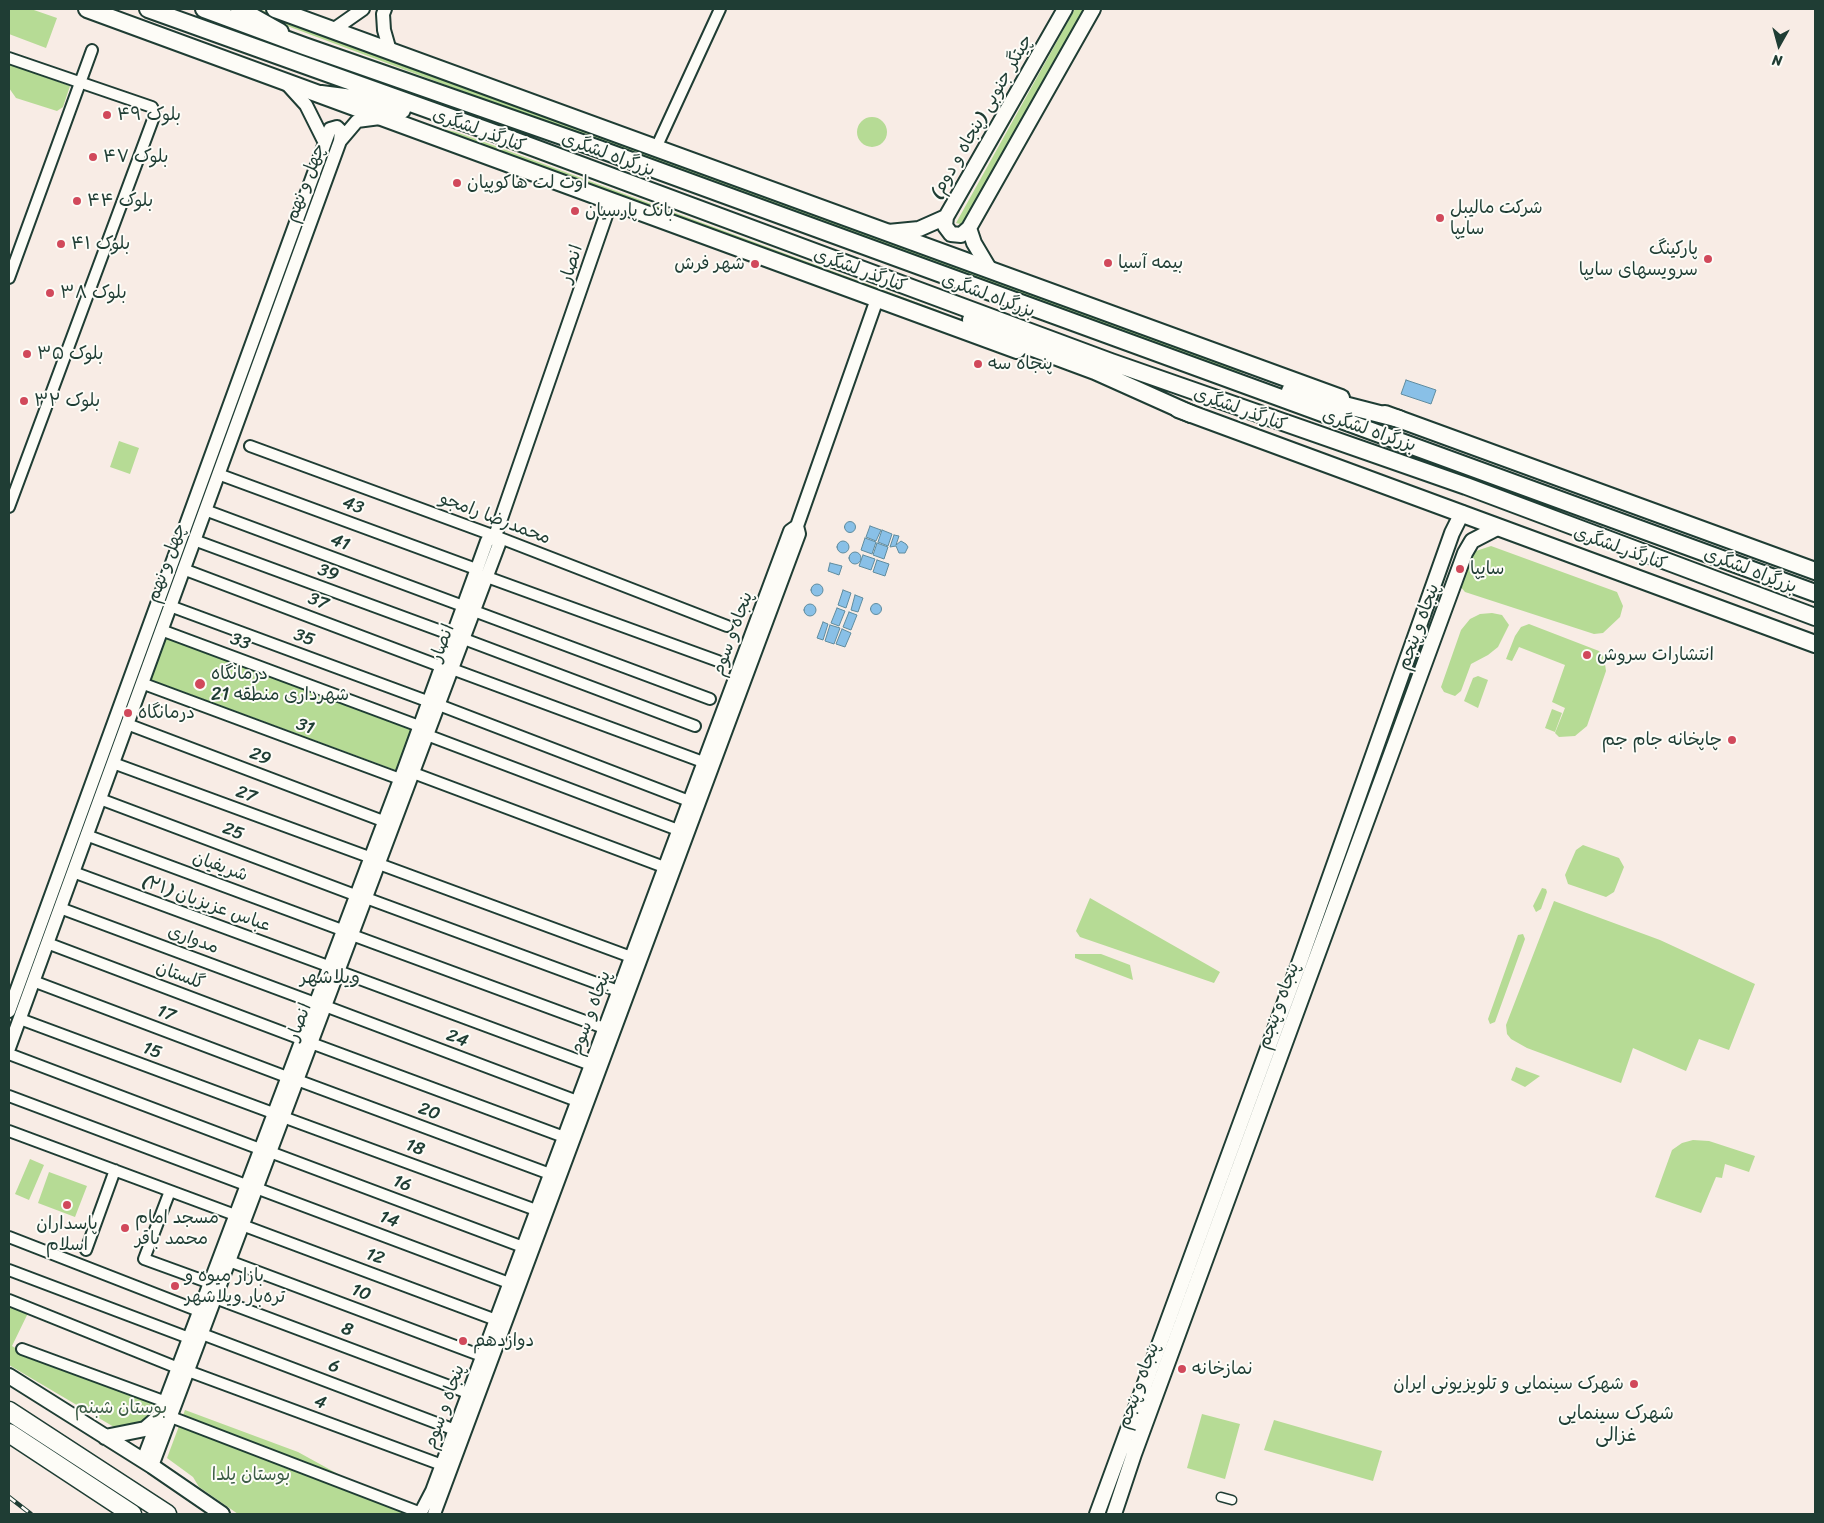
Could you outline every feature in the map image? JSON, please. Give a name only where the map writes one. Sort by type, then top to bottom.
[{"type":"highway","points":[[9,1411],[167,1514]]},
{"type":"highway","points":[[9,1434],[132,1514]]},
{"type":"main road","name":"کنارگذر لشگری","points":[[87,9],[1815,644]]},
{"type":"main road","name":"بزرگراه لشگری","points":[[148,9],[480,128],[913,290],[1466,486],[1815,617]]},
{"type":"main road","name":"بزرگراه لشگری","points":[[204,9],[304,46],[599,148],[1815,593]]},
{"type":"main road","points":[[239,9],[304,46]]},
{"type":"main road","points":[[275,9],[1815,571]]},
{"type":"main road","name":"چیتگر جنوبی (پنجاه و دوم)","points":[[888,232],[919,228],[946,217],[1066,9]]},
{"type":"main road","points":[[946,217],[945,226],[951,234],[961,235],[969,228],[1093,9]]},
{"type":"main road","points":[[321,94],[352,98],[480,128]]},
{"type":"main road","points":[[969,228],[974,243],[990,270]]},
{"type":"main road","points":[[913,290],[1006,338],[1095,371],[1191,414]]},
{"type":"main road","points":[[1233,380],[1359,407],[1399,419]]},
{"type":"main road","name":"پنجاه و پنجم","points":[[1114,1514],[1127,1451],[1300,961],[1451,539],[1462,514]]},
{"type":"main road","points":[[1451,539],[1469,547],[1472,541],[1498,527]]},
{"type":"main road","name":"پنجاه و پنجم","points":[[1097,1514],[1127,1451],[1314,966],[1469,547]]},
{"type":"main road","points":[[1300,961],[1314,966]]},
{"type":"main road","points":[[9,1376],[148,1463],[222,1514]]},
{"type":"main road","points":[[105,1437],[145,1429],[166,1416]]},
{"type":"street","points":[[333,30],[363,9]]},
{"type":"street","points":[[385,9],[383,14],[384,30],[390,51]]},
{"type":"street","points":[[656,148],[720,9]]},
{"type":"street","points":[[9,278],[92,50]]},
{"type":"street","points":[[9,58],[152,107],[155,114],[9,506]]},
{"type":"street","name":"چهل و نهم","points":[[9,1011],[324,141],[306,105],[284,81]]},
{"type":"street","name":"چهل و نهم","points":[[9,1048],[127,724],[144,684],[183,569],[340,141],[357,121],[384,118]]},
{"type":"street","points":[[324,141],[330,128],[337,127],[341,131],[340,141]]},
{"type":"street","name":"انصار","points":[[195,1336],[200,1311],[210,1284],[239,1220],[468,609],[482,573],[499,544],[495,536],[611,201]]},
{"type":"street","name":"پنجاه و سوم","points":[[425,1514],[437,1493],[799,534],[797,526],[877,298]]},
{"type":"street","name":"محمدرضا رامجو","points":[[250,446],[495,536],[727,626]]},
{"type":"street","name":"43","points":[[218,474],[718,661]]},
{"type":"street","name":"41","points":[[205,510],[710,699]]},
{"type":"street","name":"پنجاه و سوم","points":[[437,1493],[442,1465],[536,1210],[790,531],[797,526]]},
{"type":"street","name":"39","points":[[194,540],[695,726]]},
{"type":"street","name":"37","points":[[183,569],[703,762]]},
{"type":"street","name":"35","points":[[170,606],[689,800]]},
{"type":"street","name":"33","points":[[161,630],[678,830]]},
{"type":"street","name":"31","points":[[144,684],[406,774],[664,867]]},
{"type":"street","name":"29","points":[[127,724],[382,821]]},
{"type":"street","name":"27","points":[[113,763],[631,957]]},
{"type":"street","name":"انصار","points":[[374,860],[382,821],[406,774]]},
{"type":"street","name":"25","points":[[100,799],[618,991]]},
{"type":"street","name":"شریفیان","points":[[86,835],[604,1028]]},
{"type":"street","name":"عباس عزیزیان (۲۱)","points":[[73,872],[591,1065]]},
{"type":"street","name":"مدواری","points":[[60,908],[320,1005]]},
{"type":"street","name":"گلستان","points":[[47,943],[564,1137]]},
{"type":"street","name":"17","points":[[33,981],[292,1079]]},
{"type":"street","name":"24","points":[[320,1005],[577,1101]]},
{"type":"street","name":"15","points":[[20,1019],[278,1115]]},
{"type":"street","name":"16","points":[[9,1054],[523,1247]]},
{"type":"street","name":"20","points":[[292,1079],[550,1174]]},
{"type":"street","name":"14","points":[[9,1096],[509,1283]]},
{"type":"street","name":"18","points":[[278,1115],[536,1210]]},
{"type":"street","name":"12","points":[[9,1131],[170,1191],[239,1220],[496,1320]]},
{"type":"street","points":[[86,1250],[115,1170]]},
{"type":"street","points":[[170,1191],[144,1259],[210,1284]]},
{"type":"street","name":"انصار","points":[[148,1463],[195,1336],[215,1298],[229,1261],[239,1220]]},
{"type":"street","points":[[9,1237],[200,1311]]},
{"type":"street","name":"10","points":[[229,1261],[482,1356]]},
{"type":"street","name":"6","points":[[9,1270],[455,1430]]},
{"type":"street","name":"8","points":[[215,1298],[468,1393]]},
{"type":"street","name":"4","points":[[9,1300],[183,1369],[442,1465]]},
{"type":"street","points":[[22,1349],[166,1402]]},
{"type":"street","name":"انصار","points":[[166,1416],[166,1402],[183,1369]]},
{"type":"street","points":[[166,1416],[425,1514]]},
{"type":"street","points":[[1221,1497],[1232,1500]]},
{"type":"green space","points":[[9,9],[31,9],[57,18],[46,48],[9,34]]},
{"type":"green space","points":[[254,9],[259,9],[1275,379],[1208,366],[282,24]]},
{"type":"green space","points":[[1075,9],[1087,9],[964,225],[956,223]]},
{"type":"green space","points":[[9,64],[70,86],[63,107],[57,111],[16,98],[9,88]]},
{"type":"green space","points":[[872,117],[883,121],[887,132],[883,143],[872,147],[861,143],[857,132],[861,121]]},
{"type":"green space","points":[[400,119],[456,132],[487,143],[940,311],[961,325]]},
{"type":"green space","points":[[119,441],[139,448],[130,474],[110,467]]},
{"type":"green space","points":[[1491,546],[1617,592],[1623,606],[1620,617],[1603,633],[1594,634],[1465,592],[1460,586],[1473,552]]},
{"type":"green space","points":[[1492,613],[1502,615],[1509,625],[1498,647],[1471,664],[1461,691],[1455,696],[1444,692],[1441,687],[1461,630],[1470,619],[1480,614]]},
{"type":"green space","points":[[1529,624],[1599,651],[1604,657],[1606,671],[1587,726],[1575,736],[1559,737],[1555,733],[1565,708],[1552,702],[1565,665],[1519,647],[1512,661],[1506,659],[1515,636],[1521,627]]},
{"type":"green space","points":[[166,634],[414,727],[398,771],[149,679]]},
{"type":"green space","points":[[1478,676],[1488,680],[1478,708],[1464,701],[1473,678]]},
{"type":"green space","points":[[1552,709],[1562,713],[1555,732],[1545,728]]},
{"type":"green space","points":[[1583,845],[1619,858],[1624,867],[1614,892],[1606,897],[1568,884],[1565,875],[1576,850]]},
{"type":"green space","points":[[1542,888],[1546,889],[1547,892],[1541,909],[1536,912],[1533,906]]},
{"type":"green space","points":[[1090,898],[1220,972],[1214,983],[1080,937],[1076,931]]},
{"type":"green space","points":[[1554,901],[1660,940],[1755,984],[1729,1050],[1699,1039],[1686,1071],[1633,1048],[1621,1083],[1527,1048],[1511,1039],[1507,1034],[1506,1025]]},
{"type":"green space","points":[[1523,934],[1525,939],[1495,1022],[1490,1024],[1488,1019],[1518,935]]},
{"type":"green space","points":[[1075,954],[1101,954],[1130,965],[1133,980],[1075,958]]},
{"type":"green space","points":[[1516,1067],[1540,1076],[1525,1087],[1511,1080]]},
{"type":"green space","points":[[1693,1140],[1709,1141],[1755,1156],[1749,1172],[1725,1164],[1722,1178],[1716,1177],[1701,1213],[1655,1197],[1672,1150],[1682,1143]]},
{"type":"green space","points":[[30,1159],[44,1165],[29,1200],[15,1194]]},
{"type":"green space","points":[[49,1172],[87,1186],[75,1217],[38,1203]]},
{"type":"green space","name":"بوستان شبنم","points":[[9,1303],[29,1311],[12,1346],[24,1353],[162,1403],[150,1422],[122,1428],[114,1427],[9,1365]]},
{"type":"green space","name":"بوستان یلدا","points":[[185,1410],[298,1452],[407,1512],[406,1514],[238,1514],[199,1487],[193,1477],[167,1458]]},
{"type":"green space","points":[[1202,1414],[1240,1424],[1225,1479],[1187,1468]]},
{"type":"green space","points":[[1274,1420],[1382,1451],[1373,1481],[1264,1450]]},
{"type":"water","points":[[1406,380],[1436,390],[1431,404],[1401,394]]},
{"type":"water","points":[[850,521],[856,527],[850,533],[844,527]]},
{"type":"water","points":[[870,526],[881,530],[876,541],[866,537]]},
{"type":"water","points":[[882,530],[892,534],[888,546],[878,542]]},
{"type":"water","points":[[894,535],[899,536],[896,545],[901,541],[908,547],[905,553],[899,553],[896,546],[890,547]]},
{"type":"water","points":[[865,538],[876,542],[872,554],[861,550]]},
{"type":"water","points":[[841,541],[845,541],[849,547],[845,553],[841,553],[837,549],[837,545]]},
{"type":"water","points":[[877,543],[888,547],[884,559],[873,555]]},
{"type":"water","points":[[855,552],[861,558],[855,564],[849,558]]},
{"type":"water","points":[[863,555],[875,559],[871,570],[859,566]]},
{"type":"water","points":[[877,560],[889,564],[885,576],[873,572]]},
{"type":"water","points":[[830,563],[842,566],[839,575],[828,571]]},
{"type":"water","points":[[815,584],[819,584],[823,590],[819,596],[815,596],[811,592],[811,588]]},
{"type":"water","points":[[843,590],[851,593],[846,608],[838,605]]},
{"type":"water","points":[[855,595],[863,598],[858,612],[851,610]]},
{"type":"water","points":[[876,603],[882,609],[876,615],[870,609]]},
{"type":"water","points":[[808,604],[812,604],[816,610],[812,616],[808,616],[804,612],[804,608]]},
{"type":"water","points":[[837,608],[845,611],[839,626],[831,623]]},
{"type":"water","points":[[849,612],[857,615],[851,630],[843,627]]},
{"type":"water","points":[[823,622],[828,624],[823,640],[817,638]]},
{"type":"water","points":[[830,625],[840,628],[834,644],[825,641]]},
{"type":"water","points":[[842,629],[851,633],[845,647],[836,644]]},
{"type":"railway","points":[[9,1497],[31,1514]]},
{"type":"place","name":"بلوک ۴۹","points":[[107,115]]},
{"type":"place","name":"بلوک ۴۷","points":[[93,157]]},
{"type":"place","name":"اوت لت هاکوپیان","points":[[457,183]]},
{"type":"place","name":"بلوک ۴۴","points":[[77,201]]},
{"type":"place","name":"بانک پارسیان","points":[[575,211]]},
{"type":"place","name":"شرکت مالیبل سایپا","points":[[1440,218]]},
{"type":"place","name":"بلوک ۴۱","points":[[61,244]]},
{"type":"place","name":"پارکینگ سرویسهای سایپا","points":[[1708,259]]},
{"type":"place","name":"بیمه آسیا","points":[[1108,263]]},
{"type":"place","name":"شهر فرش","points":[[755,264]]},
{"type":"place","name":"بلوک ۳۸","points":[[50,293]]},
{"type":"place","name":"بلوک ۳۵","points":[[27,354]]},
{"type":"place","name":"پنجاه سه","points":[[978,364]]},
{"type":"place","name":"بلوک ۳۲","points":[[24,401]]},
{"type":"place","name":"سایپا","points":[[1460,569]]},
{"type":"place","name":"انتشارات سروش","points":[[1587,655]]},
{"type":"place","name":"درمانگاه شهرداری منطقه 21","points":[[200,684]]},
{"type":"place","name":"درمانگاه","points":[[128,713]]},
{"type":"place","name":"چاپخانه جام جم","points":[[1732,740]]},
{"type":"place","name":"پاسداران اسلام","points":[[67,1205]]},
{"type":"place","name":"مسجد امام محمد باقر","points":[[125,1228]]},
{"type":"place","name":"بازار میوه و تره‌بار ویلاشهر","points":[[175,1286]]},
{"type":"place","name":"دوازدهم","points":[[463,1341]]},
{"type":"place","name":"نمازخانه","points":[[1182,1369]]},
{"type":"place","name":"شهرک سینمایی و تلویزیونی ایران","points":[[1634,1384]]},
{"type":"district","name":"ویلاشهر","points":[[330,978]]},
{"type":"district","name":"شهرک سینمایی غزالی","points":[[1616,1425]]}]
